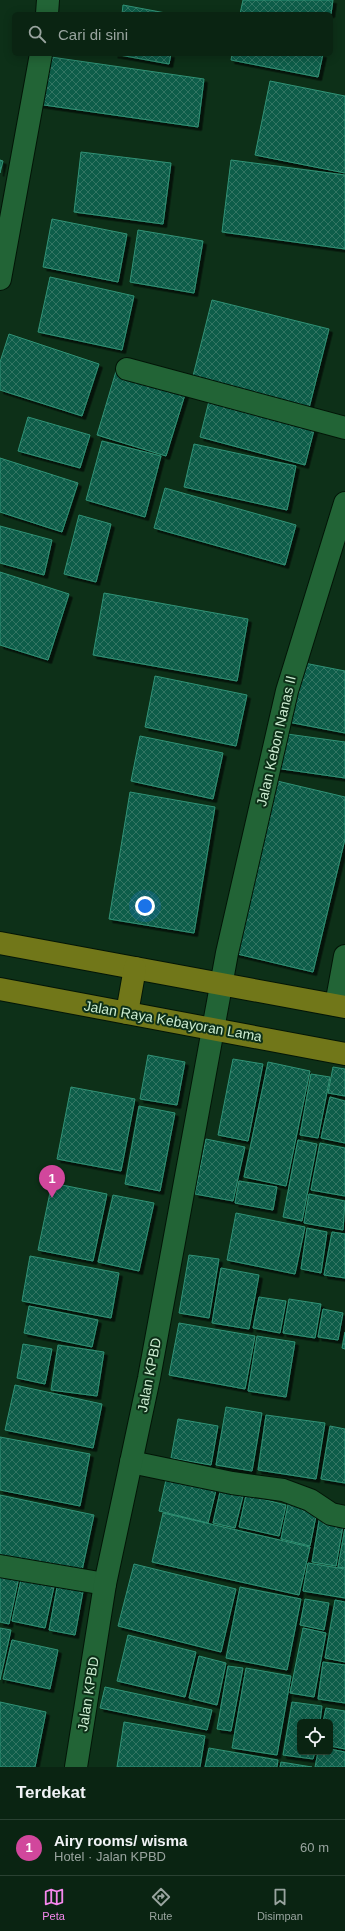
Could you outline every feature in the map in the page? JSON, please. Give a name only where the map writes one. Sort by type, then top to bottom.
[{"type":"main road","points":[[0,942],[340,1006]]},
{"type":"main road","points":[[127,1013],[135,968]]},
{"type":"main road","name":"Jalan Raya Kebayoran Lama","points":[[0,989],[215,1028],[345,1054]]},
{"type":"street","points":[[47,12],[48,0]]},
{"type":"street","points":[[0,279],[41,56]]},
{"type":"street","points":[[127,369],[345,428]]},
{"type":"street","name":"Jalan Kebon Nanas II","points":[[222,984],[227,953],[286,691],[345,503]]},
{"type":"street","points":[[340,1006],[345,956]]},
{"type":"street","name":"Jalan KPBD","points":[[76,1767],[105,1584],[131,1462],[215,1028],[222,984]]},
{"type":"street","points":[[131,1462],[232,1482],[283,1490],[310,1500],[331,1514],[345,1517]]},
{"type":"street","points":[[0,1566],[105,1584]]},
{"type":"building","points":[[243,0],[333,0],[331,12],[240,12]]},
{"type":"building","points":[[123,5],[160,12],[122,12]]},
{"type":"building","points":[[44,56],[204,79],[198,127],[37,104]]},
{"type":"building","points":[[125,56],[171,56],[169,64]]},
{"type":"building","points":[[232,56],[323,56],[318,77],[231,60]]},
{"type":"building","points":[[270,81],[345,96],[345,173],[255,155]]},
{"type":"building","points":[[81,152],[171,163],[163,224],[74,212]]},
{"type":"building","points":[[0,160],[3,161],[0,173]]},
{"type":"building","points":[[231,160],[345,175],[345,249],[222,232]]},
{"type":"building","points":[[52,219],[127,234],[118,282],[43,267]]},
{"type":"building","points":[[138,230],[203,241],[194,293],[130,282]]},
{"type":"building","points":[[50,277],[134,296],[122,350],[38,332]]},
{"type":"building","points":[[212,300],[329,329],[309,408],[192,380]]},
{"type":"building","points":[[9,334],[99,364],[82,416],[0,390],[0,362]]},
{"type":"building","points":[[117,368],[187,388],[166,456],[97,435]]},
{"type":"building","points":[[210,397],[315,426],[305,465],[200,437]]},
{"type":"building","points":[[28,417],[90,435],[80,468],[18,451]]},
{"type":"building","points":[[102,441],[161,456],[145,517],[86,500]]},
{"type":"building","points":[[194,444],[296,466],[287,510],[184,487]]},
{"type":"building","points":[[0,458],[78,483],[62,532],[0,512]]},
{"type":"building","points":[[165,488],[296,525],[285,565],[154,528]]},
{"type":"building","points":[[79,515],[111,524],[96,582],[64,574]]},
{"type":"building","points":[[0,526],[52,540],[44,575],[0,563]]},
{"type":"building","points":[[0,572],[69,594],[48,660],[0,645]]},
{"type":"building","points":[[104,593],[248,619],[237,681],[93,655]]},
{"type":"building","points":[[299,662],[345,671],[345,733],[288,722]]},
{"type":"building","points":[[155,676],[247,695],[236,746],[145,727]]},
{"type":"building","points":[[280,733],[345,742],[345,778],[275,768]]},
{"type":"building","points":[[140,736],[223,753],[213,799],[131,781]]},
{"type":"building","points":[[273,780],[345,797],[345,839],[313,972],[233,953]]},
{"type":"building","points":[[130,792],[215,807],[194,933],[109,919]]},
{"type":"building","points":[[148,1055],[185,1062],[177,1105],[140,1099]]},
{"type":"building","points":[[233,1059],[263,1064],[248,1141],[218,1135]]},
{"type":"building","points":[[268,1062],[310,1071],[286,1186],[244,1177]]},
{"type":"building","points":[[333,1067],[345,1069],[345,1096],[328,1093]]},
{"type":"building","points":[[311,1074],[330,1077],[318,1138],[300,1135]]},
{"type":"building","points":[[71,1087],[135,1099],[121,1171],[57,1159]]},
{"type":"building","points":[[330,1097],[345,1101],[345,1143],[321,1138]]},
{"type":"building","points":[[139,1106],[175,1113],[160,1191],[125,1184]]},
{"type":"building","points":[[206,1139],[245,1147],[233,1201],[195,1194]]},
{"type":"building","points":[[298,1140],[317,1144],[302,1221],[283,1217]]},
{"type":"building","points":[[320,1143],[345,1148],[345,1196],[311,1190]]},
{"type":"building","points":[[239,1181],[277,1187],[273,1210],[235,1203]]},
{"type":"building","points":[[52,1183],[107,1194],[93,1261],[38,1250]]},
{"type":"building","points":[[309,1194],[345,1201],[343,1230],[304,1223]]},
{"type":"building","points":[[113,1195],[154,1203],[139,1271],[98,1262]]},
{"type":"building","points":[[236,1213],[305,1227],[295,1274],[227,1260]]},
{"type":"building","points":[[307,1228],[327,1232],[321,1273],[301,1269]]},
{"type":"building","points":[[332,1232],[345,1234],[345,1278],[324,1275]]},
{"type":"building","points":[[189,1255],[219,1259],[209,1318],[179,1313]]},
{"type":"building","points":[[30,1256],[119,1273],[111,1318],[22,1301]]},
{"type":"building","points":[[221,1268],[259,1275],[249,1329],[212,1323]]},
{"type":"building","points":[[259,1297],[286,1301],[280,1333],[253,1328]]},
{"type":"building","points":[[289,1299],[321,1304],[315,1338],[283,1333]]},
{"type":"building","points":[[29,1306],[98,1320],[92,1347],[24,1333]]},
{"type":"building","points":[[323,1309],[343,1313],[338,1340],[318,1337]]},
{"type":"building","points":[[179,1323],[255,1336],[245,1389],[169,1375]]},
{"type":"building","points":[[345,1332],[345,1349],[342,1348]]},
{"type":"building","points":[[257,1336],[295,1342],[286,1397],[248,1391]]},
{"type":"building","points":[[23,1344],[52,1349],[45,1384],[17,1378]]},
{"type":"building","points":[[58,1345],[104,1352],[97,1396],[51,1390]]},
{"type":"building","points":[[15,1385],[102,1404],[93,1448],[5,1430]]},
{"type":"building","points":[[226,1407],[262,1413],[252,1471],[216,1465]]},
{"type":"building","points":[[266,1415],[325,1423],[316,1479],[258,1470]]},
{"type":"building","points":[[178,1419],[218,1426],[211,1465],[171,1458]]},
{"type":"building","points":[[330,1426],[345,1429],[345,1483],[321,1479]]},
{"type":"building","points":[[0,1437],[90,1454],[80,1506],[0,1490]]},
{"type":"building","points":[[168,1471],[218,1482],[208,1523],[159,1511]]},
{"type":"building","points":[[222,1483],[245,1488],[235,1528],[213,1523]]},
{"type":"building","points":[[0,1495],[94,1515],[81,1575],[0,1558]]},
{"type":"building","points":[[246,1495],[286,1505],[279,1536],[239,1527]]},
{"type":"building","points":[[289,1500],[318,1506],[310,1546],[281,1539]]},
{"type":"building","points":[[163,1513],[310,1547],[299,1595],[152,1562]]},
{"type":"building","points":[[320,1515],[344,1520],[336,1566],[312,1562]]},
{"type":"building","points":[[345,1528],[345,1568],[338,1567]]},
{"type":"building","points":[[308,1563],[345,1569],[345,1598],[303,1591]]},
{"type":"building","points":[[134,1564],[236,1589],[221,1652],[118,1626]]},
{"type":"building","points":[[0,1573],[19,1577],[9,1624],[0,1622]]},
{"type":"building","points":[[22,1575],[55,1582],[45,1628],[12,1621]]},
{"type":"building","points":[[58,1582],[84,1586],[75,1635],[49,1630]]},
{"type":"building","points":[[240,1587],[301,1599],[287,1670],[226,1658]]},
{"type":"building","points":[[305,1599],[329,1603],[324,1630],[300,1625]]},
{"type":"building","points":[[335,1600],[345,1602],[345,1662],[325,1658]]},
{"type":"building","points":[[0,1628],[11,1630],[0,1680]]},
{"type":"building","points":[[303,1628],[326,1633],[314,1697],[290,1693]]},
{"type":"building","points":[[128,1635],[196,1652],[185,1697],[117,1681]]},
{"type":"building","points":[[12,1640],[58,1650],[50,1689],[3,1679]]},
{"type":"building","points":[[199,1656],[226,1663],[217,1705],[189,1698]]},
{"type":"building","points":[[323,1662],[345,1665],[345,1703],[318,1699]]},
{"type":"building","points":[[228,1666],[243,1668],[231,1731],[217,1729]]},
{"type":"building","points":[[246,1668],[291,1676],[277,1755],[232,1748]]},
{"type":"building","points":[[105,1687],[212,1710],[207,1730],[100,1708]]},
{"type":"building","points":[[0,1702],[46,1712],[35,1767],[0,1767]]},
{"type":"building","points":[[292,1702],[322,1706],[320,1719],[297,1719],[297,1755],[314,1755],[313,1759],[283,1755]]},
{"type":"building","points":[[326,1708],[345,1711],[345,1749],[333,1747],[333,1719],[324,1719]]},
{"type":"building","points":[[124,1722],[205,1736],[200,1767],[117,1767]]},
{"type":"building","points":[[209,1748],[278,1760],[277,1767],[205,1767]]},
{"type":"building","points":[[333,1750],[345,1752],[345,1767],[315,1767],[317,1755],[333,1755]]},
{"type":"building","points":[[281,1762],[312,1767],[280,1767]]},
{"type":"place","name":"Airy rooms/ wisma","points":[[52,1198]]}]
